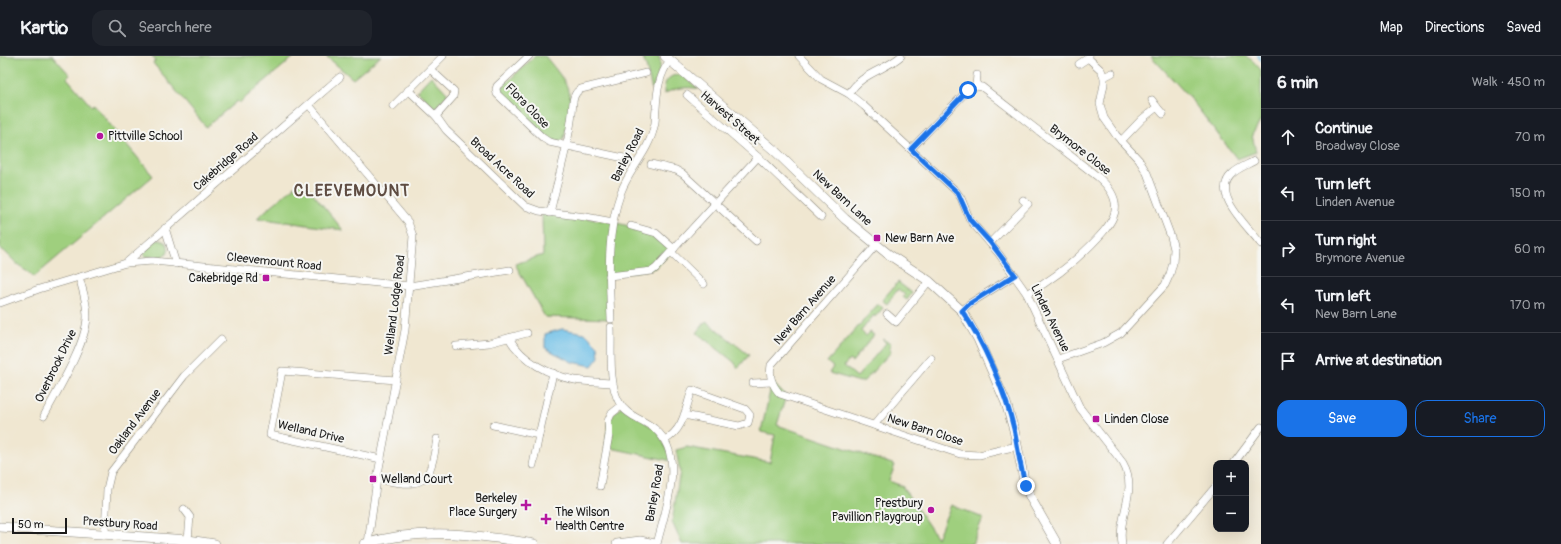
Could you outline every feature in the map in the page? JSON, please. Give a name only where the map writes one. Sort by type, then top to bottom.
[{"type":"main road","name":"New Barn Lane","points":[[667,58],[775,151],[840,215],[876,245],[929,281],[962,311],[978,338],[1002,390],[1010,415],[1024,480],[1030,497],[1057,544]]},
{"type":"main road","name":"Prestbury Road","points":[[0,527],[188,540],[215,544]]},
{"type":"main road","points":[[366,543],[414,534],[444,533],[488,536],[534,544]]},
{"type":"main road","points":[[617,544],[640,541],[656,544]]},
{"type":"street","points":[[393,106],[443,56]]},
{"type":"street","name":"Flora Close","points":[[529,56],[497,86],[496,91],[543,138],[549,142],[566,147]]},
{"type":"street","name":"Linden Avenue","points":[[799,56],[821,79],[849,94],[864,106],[958,193],[970,220],[990,242],[1015,275],[1026,294],[1084,414],[1123,463],[1127,472],[1130,488],[1121,533],[1122,544]]},
{"type":"street","points":[[849,94],[854,86],[863,78],[901,56]]},
{"type":"street","points":[[1058,359],[1103,343],[1120,332],[1165,285],[1172,269],[1174,256],[1173,243],[1159,202],[1144,166],[1111,129],[1102,114],[1100,104],[1104,76],[1101,70],[1088,57],[1079,64]]},
{"type":"street","name":"Barley Road","points":[[609,276],[608,262],[613,222],[621,192],[645,148],[654,127],[659,82],[666,66],[667,58]]},
{"type":"street","points":[[430,69],[454,91],[453,97],[436,116]]},
{"type":"street","points":[[1104,76],[1112,72]]},
{"type":"street","points":[[550,213],[566,147],[572,117],[574,96],[577,91],[646,73]]},
{"type":"street","points":[[911,149],[970,88],[976,86],[977,75]]},
{"type":"street","name":"Cakebridge Road","points":[[126,263],[340,77]]},
{"type":"street","name":"Brymore Close","points":[[976,86],[982,87],[1098,177],[1110,189],[1114,199],[1114,216],[1106,230],[1055,278],[1026,294]]},
{"type":"street","name":"Broad Acre Road","points":[[408,90],[436,116],[446,130],[525,206],[537,211],[613,222]]},
{"type":"street","name":"Harvest Street","points":[[687,95],[758,157],[821,217]]},
{"type":"street","points":[[1152,100],[1163,114]]},
{"type":"street","name":"Welland Lodge Road","points":[[309,105],[411,227],[413,240],[405,330],[366,543]]},
{"type":"street","points":[[1121,141],[1142,119],[1157,107]]},
{"type":"street","points":[[566,147],[624,158]]},
{"type":"street","name":"Harvest Street","points":[[609,276],[652,271],[656,268],[758,157]]},
{"type":"street","points":[[1254,161],[1232,174],[1227,181],[1225,194],[1229,202],[1261,244]]},
{"type":"street","points":[[651,164],[676,170],[683,174],[756,241]]},
{"type":"street","points":[[990,242],[1028,204]]},
{"type":"street","points":[[631,226],[656,233],[704,284]]},
{"type":"street","points":[[165,228],[176,264]]},
{"type":"street","name":"New Barn Avenue","points":[[772,382],[770,365],[876,245]]},
{"type":"street","name":"Cleevemount Road","points":[[0,303],[126,263],[153,261],[409,286],[510,270]]},
{"type":"street","points":[[962,311],[969,304],[1015,275]]},
{"type":"street","points":[[609,276],[611,319]]},
{"type":"street","name":"Overbrook Drive","points":[[44,416],[80,346],[85,333],[86,309],[79,277]]},
{"type":"street","points":[[887,314],[896,322],[929,281]]},
{"type":"street","points":[[600,486],[609,435],[608,421],[612,414],[621,406],[612,383],[611,327]]},
{"type":"street","points":[[456,346],[489,343],[527,333]]},
{"type":"street","points":[[509,338],[514,348],[523,356],[553,373],[575,380],[612,383]]},
{"type":"street","name":"Oakland Avenue","points":[[105,535],[107,489],[111,472],[184,376],[221,339]]},
{"type":"street","name":"New Barn Close","points":[[874,425],[931,358]]},
{"type":"street","name":"Welland Drive","points":[[381,459],[270,435],[282,371],[396,380]]},
{"type":"street","points":[[533,465],[553,373]]},
{"type":"street","points":[[753,384],[772,382]]},
{"type":"street","name":"New Barn Close","points":[[772,382],[780,394],[967,455],[984,454],[1017,446]]},
{"type":"street","points":[[665,440],[676,433],[680,426],[692,390],[745,409],[750,415],[748,423],[736,426],[684,415]]},
{"type":"street","name":"Barley Road","points":[[621,406],[626,411],[654,427],[665,440],[671,455],[672,468],[667,502],[656,544]]},
{"type":"street","points":[[493,425],[539,435]]},
{"type":"street","points":[[1236,460],[1261,427]]},
{"type":"street","points":[[377,478],[410,484],[422,480],[430,469],[437,439]]},
{"type":"street","points":[[1167,544],[1213,490]]},
{"type":"street","points":[[184,509],[190,518],[188,540]]},
{"type":"green space","points":[[0,56],[53,56],[70,75],[67,78],[91,106],[93,104],[153,176],[34,277],[0,248]]},
{"type":"green space","points":[[152,56],[295,56],[239,103],[237,101],[206,127],[153,63],[156,61]]},
{"type":"green space","points":[[326,56],[381,56],[353,79]]},
{"type":"green space","points":[[535,56],[545,56],[558,72],[570,95],[567,126],[564,138],[559,142],[549,139],[503,93],[501,89]]},
{"type":"green space","points":[[642,56],[659,56],[660,69],[652,90],[646,66]]},
{"type":"green space","points":[[1151,56],[1245,56],[1252,60],[1261,70],[1261,120],[1252,135],[1256,152],[1237,159],[1190,98]]},
{"type":"green space","points":[[676,75],[683,76],[699,89],[681,88],[664,94],[666,82],[670,77]]},
{"type":"green space","points":[[431,76],[447,93],[447,95],[435,108],[417,91]]},
{"type":"green space","points":[[302,180],[343,230],[257,218]]},
{"type":"green space","points":[[542,212],[613,222],[649,231],[674,249],[656,268],[609,276],[611,319],[545,317],[515,264],[543,255]]},
{"type":"green space","points":[[157,240],[163,241],[167,244],[167,254],[161,257],[144,256],[144,251]]},
{"type":"green space","points":[[898,282],[912,293],[907,300],[903,297],[905,295],[898,289],[887,304],[882,300]]},
{"type":"green space","points":[[878,304],[883,308],[875,317],[874,315],[861,331],[866,336],[870,332],[874,335],[852,362],[849,360],[844,366],[857,377],[886,343],[883,340],[884,339],[891,345],[889,347],[891,352],[864,381],[860,382],[829,373],[833,367],[827,362]]},
{"type":"green space","points":[[706,321],[749,355],[738,368],[734,362],[697,333]]},
{"type":"green space","points":[[772,382],[786,396],[777,425],[895,465],[889,481],[902,486],[937,538],[951,505],[983,518],[972,544],[682,544],[672,522],[680,471],[676,450],[687,447],[770,462],[775,435],[761,432]]},
{"type":"green space","points":[[621,406],[658,431],[672,461],[606,447],[608,421]]},
{"type":"water","points":[[562,329],[585,333],[598,346],[599,357],[592,366],[572,362],[545,348],[545,334]]},
{"type":"waterway","points":[[1258,56],[1261,60]]},
{"type":"place","name":"Pittville School","points":[[100,136]]},
{"type":"place","name":"New Barn Ave","points":[[877,238]]},
{"type":"place","name":"Cakebridge Rd","points":[[266,278]]},
{"type":"place","name":"Linden Close","points":[[1096,419]]},
{"type":"place","name":"Welland Court","points":[[373,479]]},
{"type":"place","name":"Berkeley Place Surgery","points":[[526,505]]},
{"type":"place","name":"Prestbury Pavillion Playgroup","points":[[931,510]]},
{"type":"place","name":"The Wilson Health Centre","points":[[546,519]]},
{"type":"district","name":"CLEEVEMOUNT","points":[[352,191]]},
{"type":"route","points":[[968,90],[911,149],[958,193],[970,220],[977,230],[990,242],[1015,275],[969,304],[962,311],[978,338],[1002,390],[1014,430],[1019,460],[1026,486]]}]
